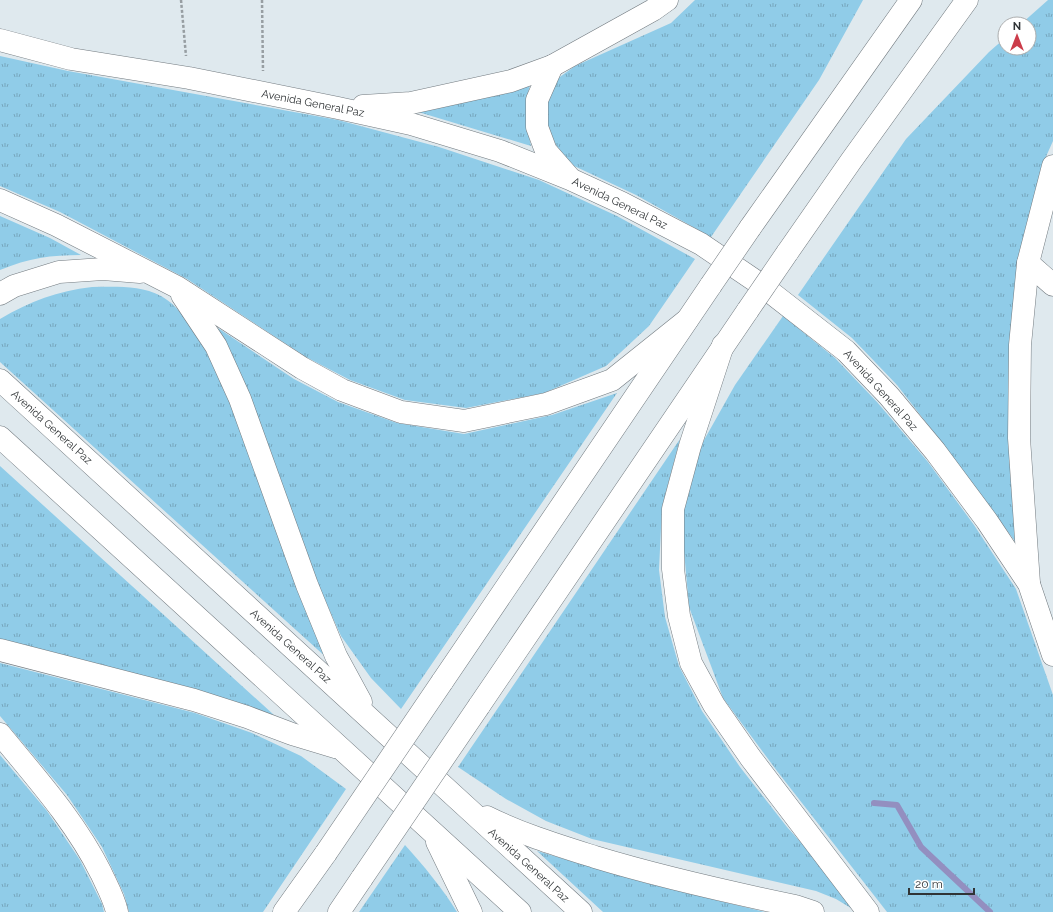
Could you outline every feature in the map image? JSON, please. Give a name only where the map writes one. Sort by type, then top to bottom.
[{"type":"main road","points":[[338,108],[412,103],[511,81],[552,66],[653,10],[667,0]]},
{"type":"main road","points":[[284,912],[326,853],[750,228],[912,0]]},
{"type":"main road","points":[[339,912],[723,345],[851,161],[966,0]]},
{"type":"main road","name":"Avenida General Paz","points":[[0,40],[71,59],[189,78],[411,124],[500,151],[570,179],[622,203],[702,244],[760,284],[846,351],[889,396],[935,451],[987,521],[1029,584],[1053,655]]},
{"type":"main road","points":[[552,66],[537,100],[537,127],[546,151],[570,179]]},
{"type":"main road","points":[[1029,584],[1019,438],[1020,345],[1028,263],[1053,166]]},
{"type":"main road","points":[[0,200],[56,225],[177,287],[302,368],[342,390],[401,412],[464,421],[546,404],[612,380],[687,320]]},
{"type":"main road","points":[[1028,263],[1053,285]]},
{"type":"main road","points":[[0,294],[14,286],[58,272],[103,270],[149,273]]},
{"type":"main road","points":[[177,287],[216,346],[240,399],[307,586],[336,656],[369,717]]},
{"type":"main road","points":[[723,345],[690,446],[673,509],[673,569],[681,623],[691,663],[714,705],[750,757],[868,912]]},
{"type":"main road","name":"Avenida General Paz","points":[[0,380],[581,912]]},
{"type":"main road","points":[[0,437],[520,912]]},
{"type":"main road","points":[[0,650],[194,700],[247,717],[292,734],[340,748]]},
{"type":"main road","points":[[0,734],[61,809],[91,854],[114,900],[117,912]]},
{"type":"main road","points":[[464,805],[506,826],[544,842],[643,871],[795,906],[813,912]]},
{"type":"main road","points":[[431,830],[471,912]]},
{"type":"path","points":[[181,0],[189,78]]},
{"type":"path","points":[[262,0],[263,93]]},
{"type":"green space","points":[[695,0],[863,0],[819,80],[711,237],[636,195],[572,165],[556,145],[547,125],[547,100],[557,79],[575,66],[671,23]]},
{"type":"green space","points":[[1048,0],[1053,0],[1053,141],[1044,161],[1017,544],[897,385],[852,338],[798,295],[906,139],[989,52],[997,45],[997,56],[1037,56],[1037,16],[1030,16]]},
{"type":"green space","points":[[0,56],[68,71],[338,120],[439,147],[539,180],[617,216],[695,259],[649,326],[606,366],[544,393],[466,408],[405,400],[350,380],[306,357],[187,279],[60,212],[0,186]]},
{"type":"green space","points":[[531,81],[527,98],[526,114],[531,146],[415,111]]},
{"type":"green space","points":[[0,216],[50,238],[81,255],[40,258],[0,270]]},
{"type":"green space","points":[[92,287],[127,287],[153,292],[161,296],[179,310],[195,332],[226,391],[328,659],[0,362],[0,319],[44,298],[67,291]]},
{"type":"green space","points":[[783,316],[835,358],[877,402],[928,462],[974,525],[1016,589],[1053,695],[1053,912],[887,912],[777,771],[723,698],[689,607],[681,517],[699,449],[735,385]]},
{"type":"green space","points":[[218,328],[294,379],[338,402],[397,423],[464,434],[552,415],[617,393],[401,709],[371,678],[341,636],[316,580],[250,395]]},
{"type":"green space","points":[[680,439],[662,507],[659,570],[665,617],[679,666],[702,711],[740,767],[787,827],[859,907],[854,910],[836,899],[816,891],[592,839],[546,821],[506,799],[458,767]]},
{"type":"green space","points":[[0,466],[274,715],[198,690],[0,639]]},
{"type":"green space","points":[[0,663],[195,713],[252,733],[301,756],[346,789],[263,912],[129,912],[124,894],[102,847],[67,795],[0,716]]},
{"type":"green space","points":[[0,755],[47,811],[80,860],[102,904],[104,912],[0,912]]},
{"type":"green space","points":[[405,845],[432,877],[457,912],[359,912]]},
{"type":"green space","points":[[537,851],[646,883],[765,912],[603,912]]},
{"type":"waterway","points":[[874,803],[897,805],[921,847],[990,912]]}]
